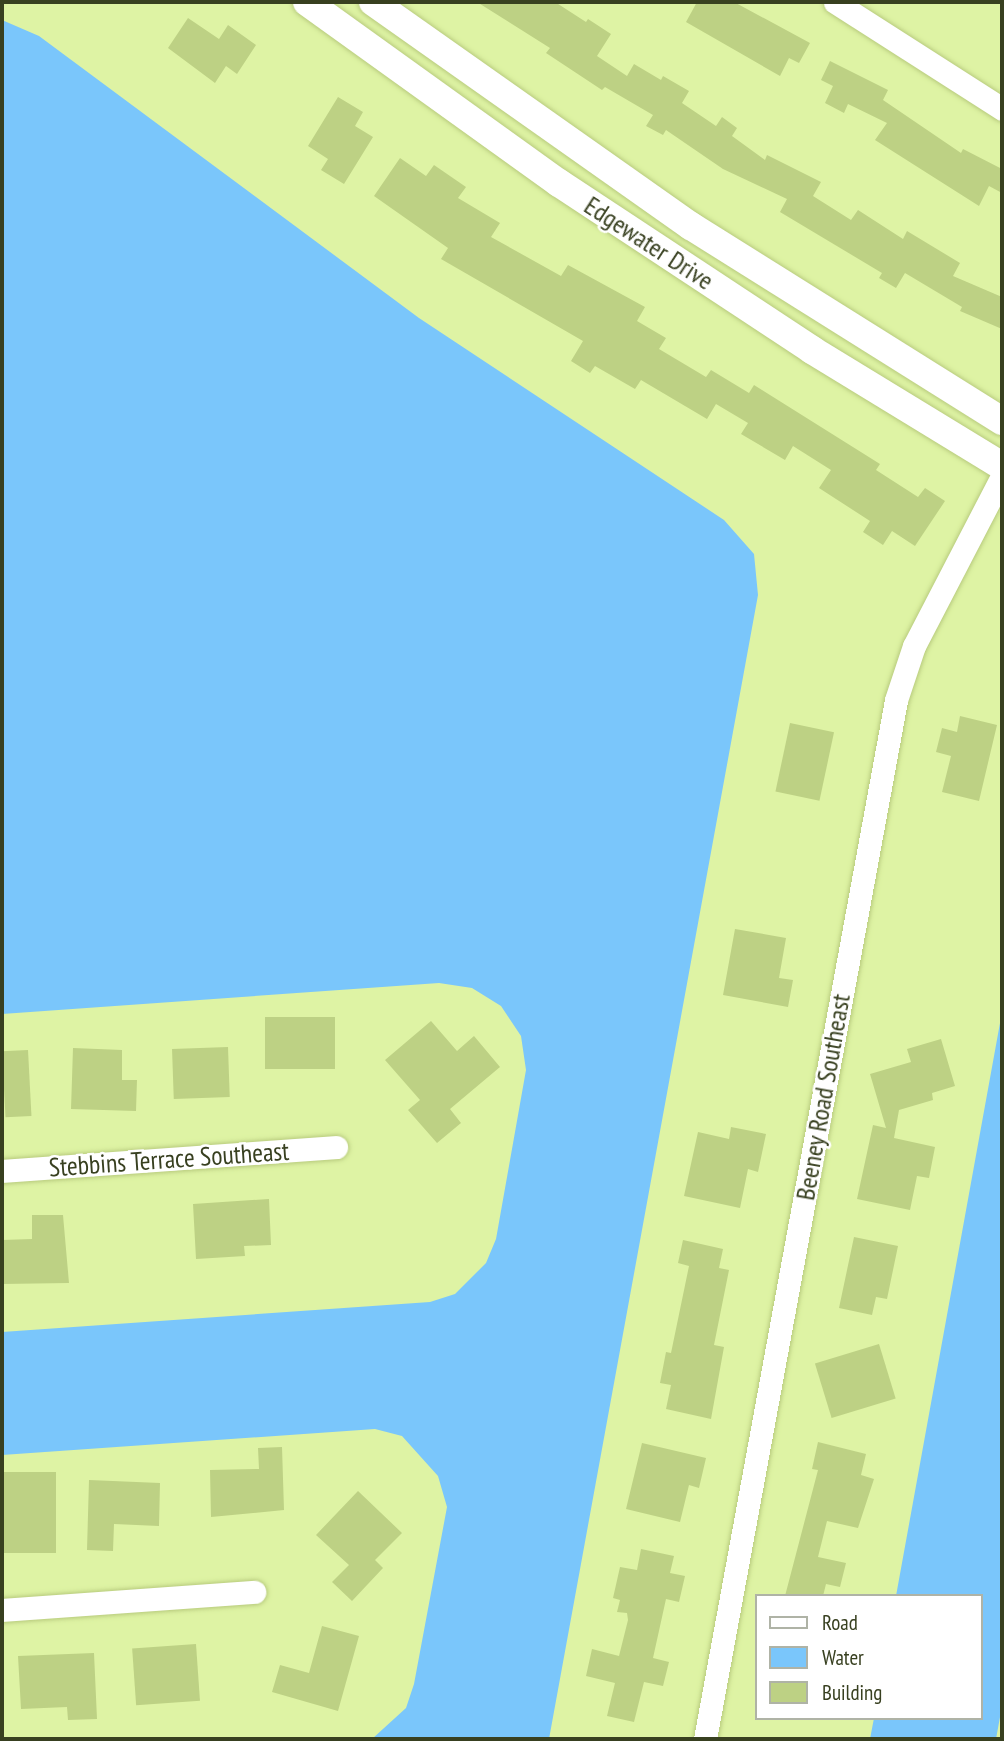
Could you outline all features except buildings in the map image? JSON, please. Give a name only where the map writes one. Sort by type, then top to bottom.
[{"type":"street","name":"Edgewater Drive","points":[[307,2],[456,111],[789,335],[1002,466]]},
{"type":"street","name":"Edgewater Drive","points":[[373,2],[691,226],[1002,421]]},
{"type":"street","points":[[835,2],[1002,109]]},
{"type":"street","points":[[456,111],[481,80]]},
{"type":"street","name":"Beeney Road Southeast","points":[[705,1739],[895,700],[914,646],[1002,476]]},
{"type":"street","name":"Stebbins Terrace Southeast","points":[[2,1171],[336,1147]]},
{"type":"street","points":[[2,1610],[254,1592]]},
{"type":"water","points":[[2,20],[39,36],[419,318],[724,520],[754,554],[758,595],[549,1739],[372,1739],[406,1708],[414,1684],[447,1507],[438,1476],[402,1436],[375,1429],[2,1455],[2,1332],[430,1302],[455,1294],[486,1263],[496,1239],[526,1070],[521,1036],[501,1006],[472,988],[439,983],[2,1014]]},
{"type":"water","points":[[1002,1012],[1002,1706],[996,1739],[870,1739],[874,1720],[983,1720],[983,1594],[896,1594]]}]
